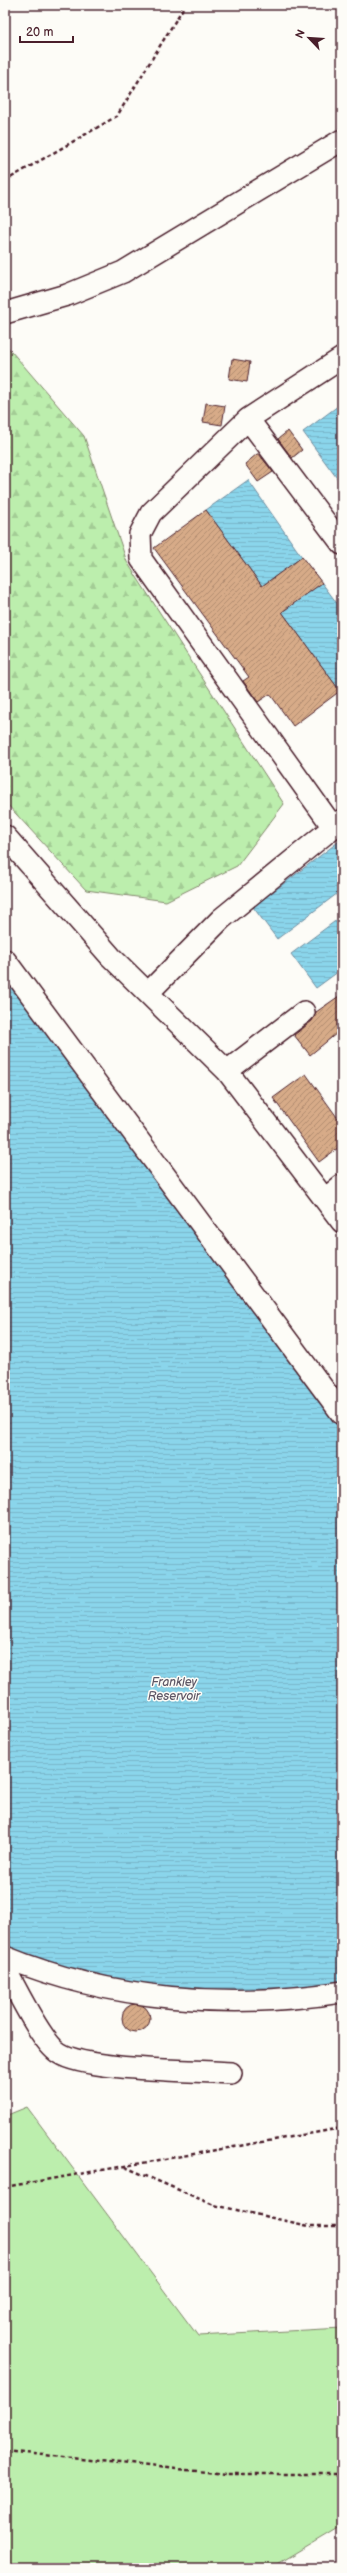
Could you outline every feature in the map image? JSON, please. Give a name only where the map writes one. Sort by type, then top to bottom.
[{"type":"lane","points":[[5,313],[67,295],[123,272],[342,140]]},
{"type":"lane","points":[[148,993],[221,919],[337,824],[141,559],[140,534],[151,513],[248,419],[342,358]]},
{"type":"lane","points":[[248,419],[342,544]]},
{"type":"lane","points":[[5,836],[111,957],[227,1071],[342,1222]]},
{"type":"lane","points":[[5,960],[342,1414]]},
{"type":"lane","points":[[227,1071],[304,1012]]},
{"type":"lane","points":[[325,1199],[342,1185]]},
{"type":"lane","points":[[5,1957],[80,1982],[114,1990],[162,1996],[266,2000],[342,1992]]},
{"type":"lane","points":[[5,1969],[41,2032],[58,2053],[92,2064],[231,2073]]},
{"type":"path","points":[[5,181],[117,116],[185,5]]},
{"type":"path","points":[[5,2187],[342,2128]]},
{"type":"path","points":[[125,2166],[214,2205],[309,2226],[342,2226]]},
{"type":"path","points":[[5,2451],[225,2474],[342,2474]]},
{"type":"green space","points":[[5,344],[84,436],[127,562],[284,804],[237,866],[166,901],[86,890],[5,802]]},
{"type":"green space","points":[[27,2107],[198,2336],[342,2328],[342,2525],[270,2568],[5,2568],[5,2116]]},
{"type":"water","points":[[342,403],[342,485],[303,432]]},
{"type":"water","points":[[248,480],[302,557],[262,586],[206,510]]},
{"type":"water","points":[[322,583],[342,610],[340,691],[282,612]]},
{"type":"water","points":[[342,839],[342,890],[277,939],[253,907]]},
{"type":"water","points":[[342,916],[342,969],[316,988],[291,954]]},
{"type":"water","name":"Frankley Reservoir","points":[[5,977],[342,1429],[342,1985],[273,1993],[138,1985],[84,1973],[5,1948]]},
{"type":"building","points":[[232,359],[250,362],[247,382],[229,379]]},
{"type":"building","points":[[206,403],[225,406],[222,425],[203,422]]},
{"type":"building","points":[[288,431],[302,450],[292,458],[278,439]]},
{"type":"building","points":[[259,454],[273,472],[258,482],[245,464]]},
{"type":"building","points":[[206,510],[262,586],[302,557],[322,583],[282,612],[340,691],[293,726],[270,694],[258,702],[243,681],[249,677],[154,548]]},
{"type":"building","points":[[342,994],[342,1029],[310,1055],[294,1035],[312,1021],[316,1012]]},
{"type":"building","points":[[306,1074],[342,1124],[342,1145],[319,1162],[273,1098]]},
{"type":"building","points":[[136,2004],[146,2008],[150,2018],[146,2028],[136,2032],[126,2028],[122,2018],[126,2008]]}]
